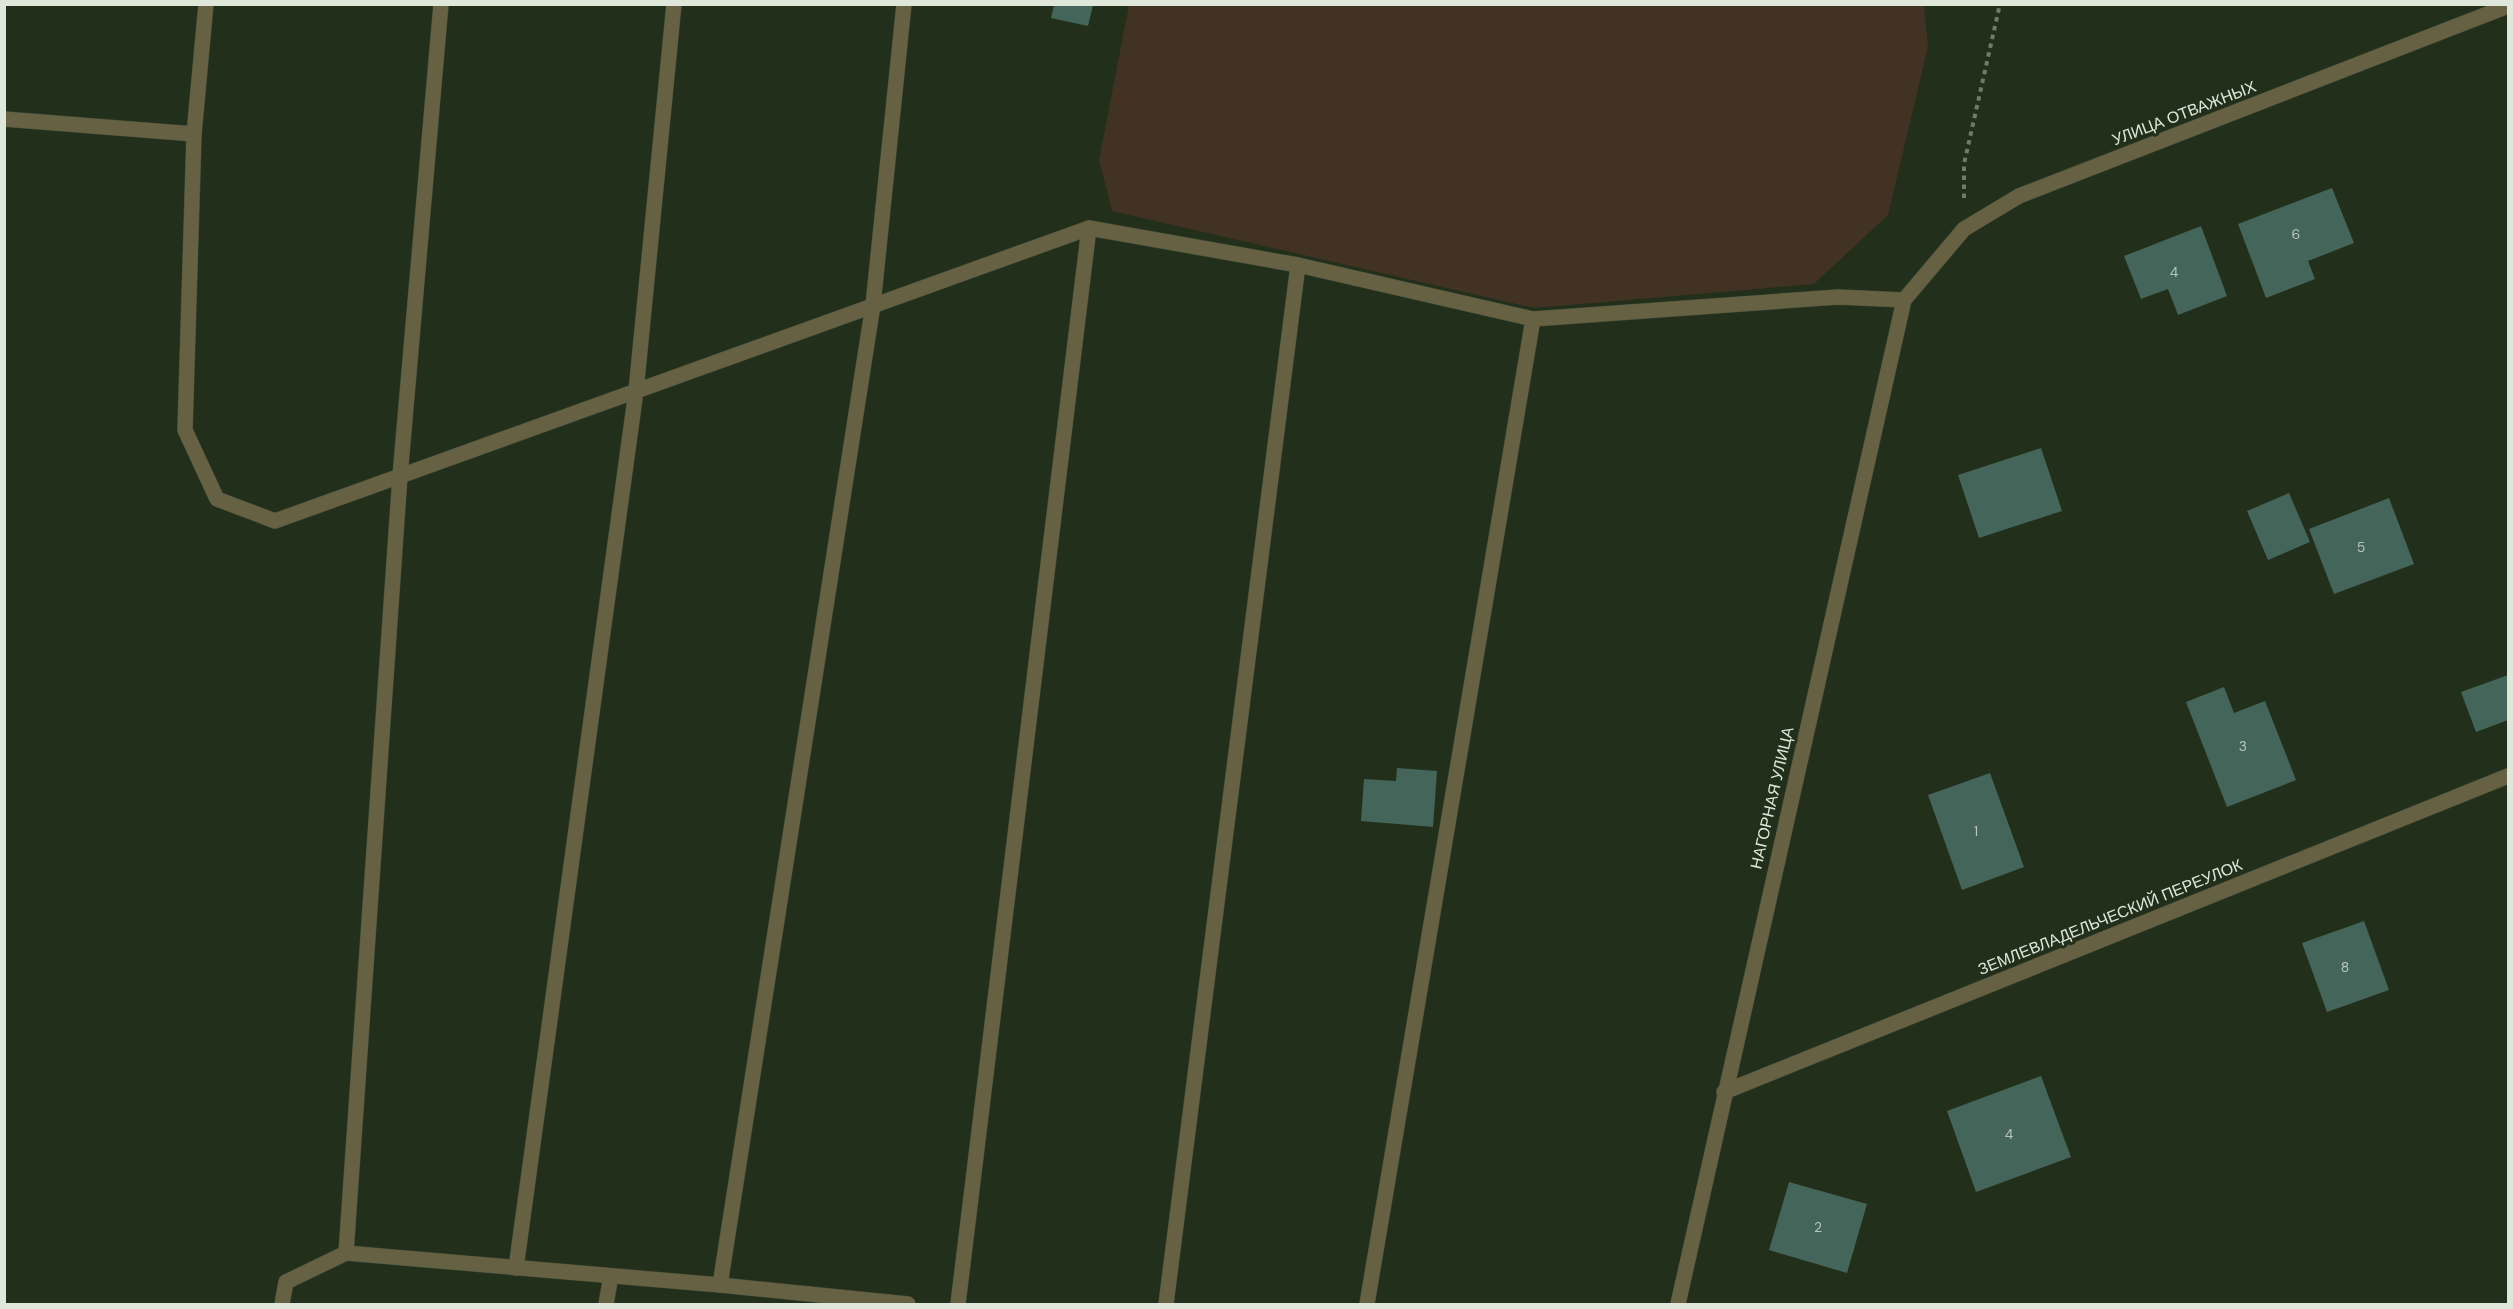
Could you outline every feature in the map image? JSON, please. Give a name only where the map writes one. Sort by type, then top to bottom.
[{"type":"street","points":[[206,4],[194,134],[184,430],[217,499],[275,520],[1089,228],[1298,266],[1533,319],[1838,297],[1904,300]]},
{"type":"street","points":[[346,1253],[400,476],[441,4]]},
{"type":"street","points":[[516,1268],[636,391],[674,4]]},
{"type":"street","points":[[720,1285],[873,305],[904,4]]},
{"type":"street","name":"УЛИЦА ОТВАЖНЫХ","points":[[1904,300],[1964,229],[2019,196],[2508,6]]},
{"type":"street","points":[[4,119],[194,134]]},
{"type":"street","points":[[958,1305],[1089,228]]},
{"type":"street","points":[[1166,1305],[1298,266]]},
{"type":"street","name":"НАГОРНАЯ УЛИЦА","points":[[1678,1305],[1724,1092],[1904,300]]},
{"type":"street","points":[[1367,1305],[1533,319]]},
{"type":"street","name":"ЗЕМЛЕВЛАДЕЛЬЧЕСКИЙ ПЕРЕУЛОК","points":[[1724,1092],[2508,776]]},
{"type":"street","points":[[282,1305],[286,1282],[346,1253],[720,1285],[909,1305]]},
{"type":"street","points":[[606,1305],[611,1276]]},
{"type":"path","points":[[1964,229],[1964,164],[2000,4]]},
{"type":"shaded area","points":[[1129,5],[1924,5],[1928,47],[1888,215],[1814,284],[1534,308],[1112,211],[1099,160]]},
{"type":"building","points":[[1054,5],[1093,5],[1088,26],[1051,18]]},
{"type":"building","points":[[2332,188],[2354,243],[2308,261],[2315,279],[2266,298],[2238,224]]},
{"type":"building","points":[[2201,226],[2227,296],[2178,315],[2168,289],[2141,299],[2124,256]]},
{"type":"building","points":[[2041,448],[2062,511],[1979,538],[1958,475]]},
{"type":"building","points":[[2289,493],[2310,542],[2268,560],[2247,511]]},
{"type":"building","points":[[2389,498],[2414,564],[2334,594],[2309,529]]},
{"type":"building","points":[[2508,675],[2508,720],[2476,732],[2461,692]]},
{"type":"building","points":[[2224,687],[2234,713],[2265,701],[2296,780],[2227,807],[2186,702]]},
{"type":"building","points":[[1397,768],[1437,771],[1433,827],[1361,821],[1364,779],[1396,781]]},
{"type":"building","points":[[1990,773],[2024,867],[1962,890],[1928,795]]},
{"type":"building","points":[[2364,921],[2389,990],[2327,1012],[2302,943]]},
{"type":"building","points":[[2041,1076],[2071,1157],[1976,1192],[1947,1111]]},
{"type":"building","points":[[1789,1182],[1867,1204],[1847,1273],[1769,1250]]}]
